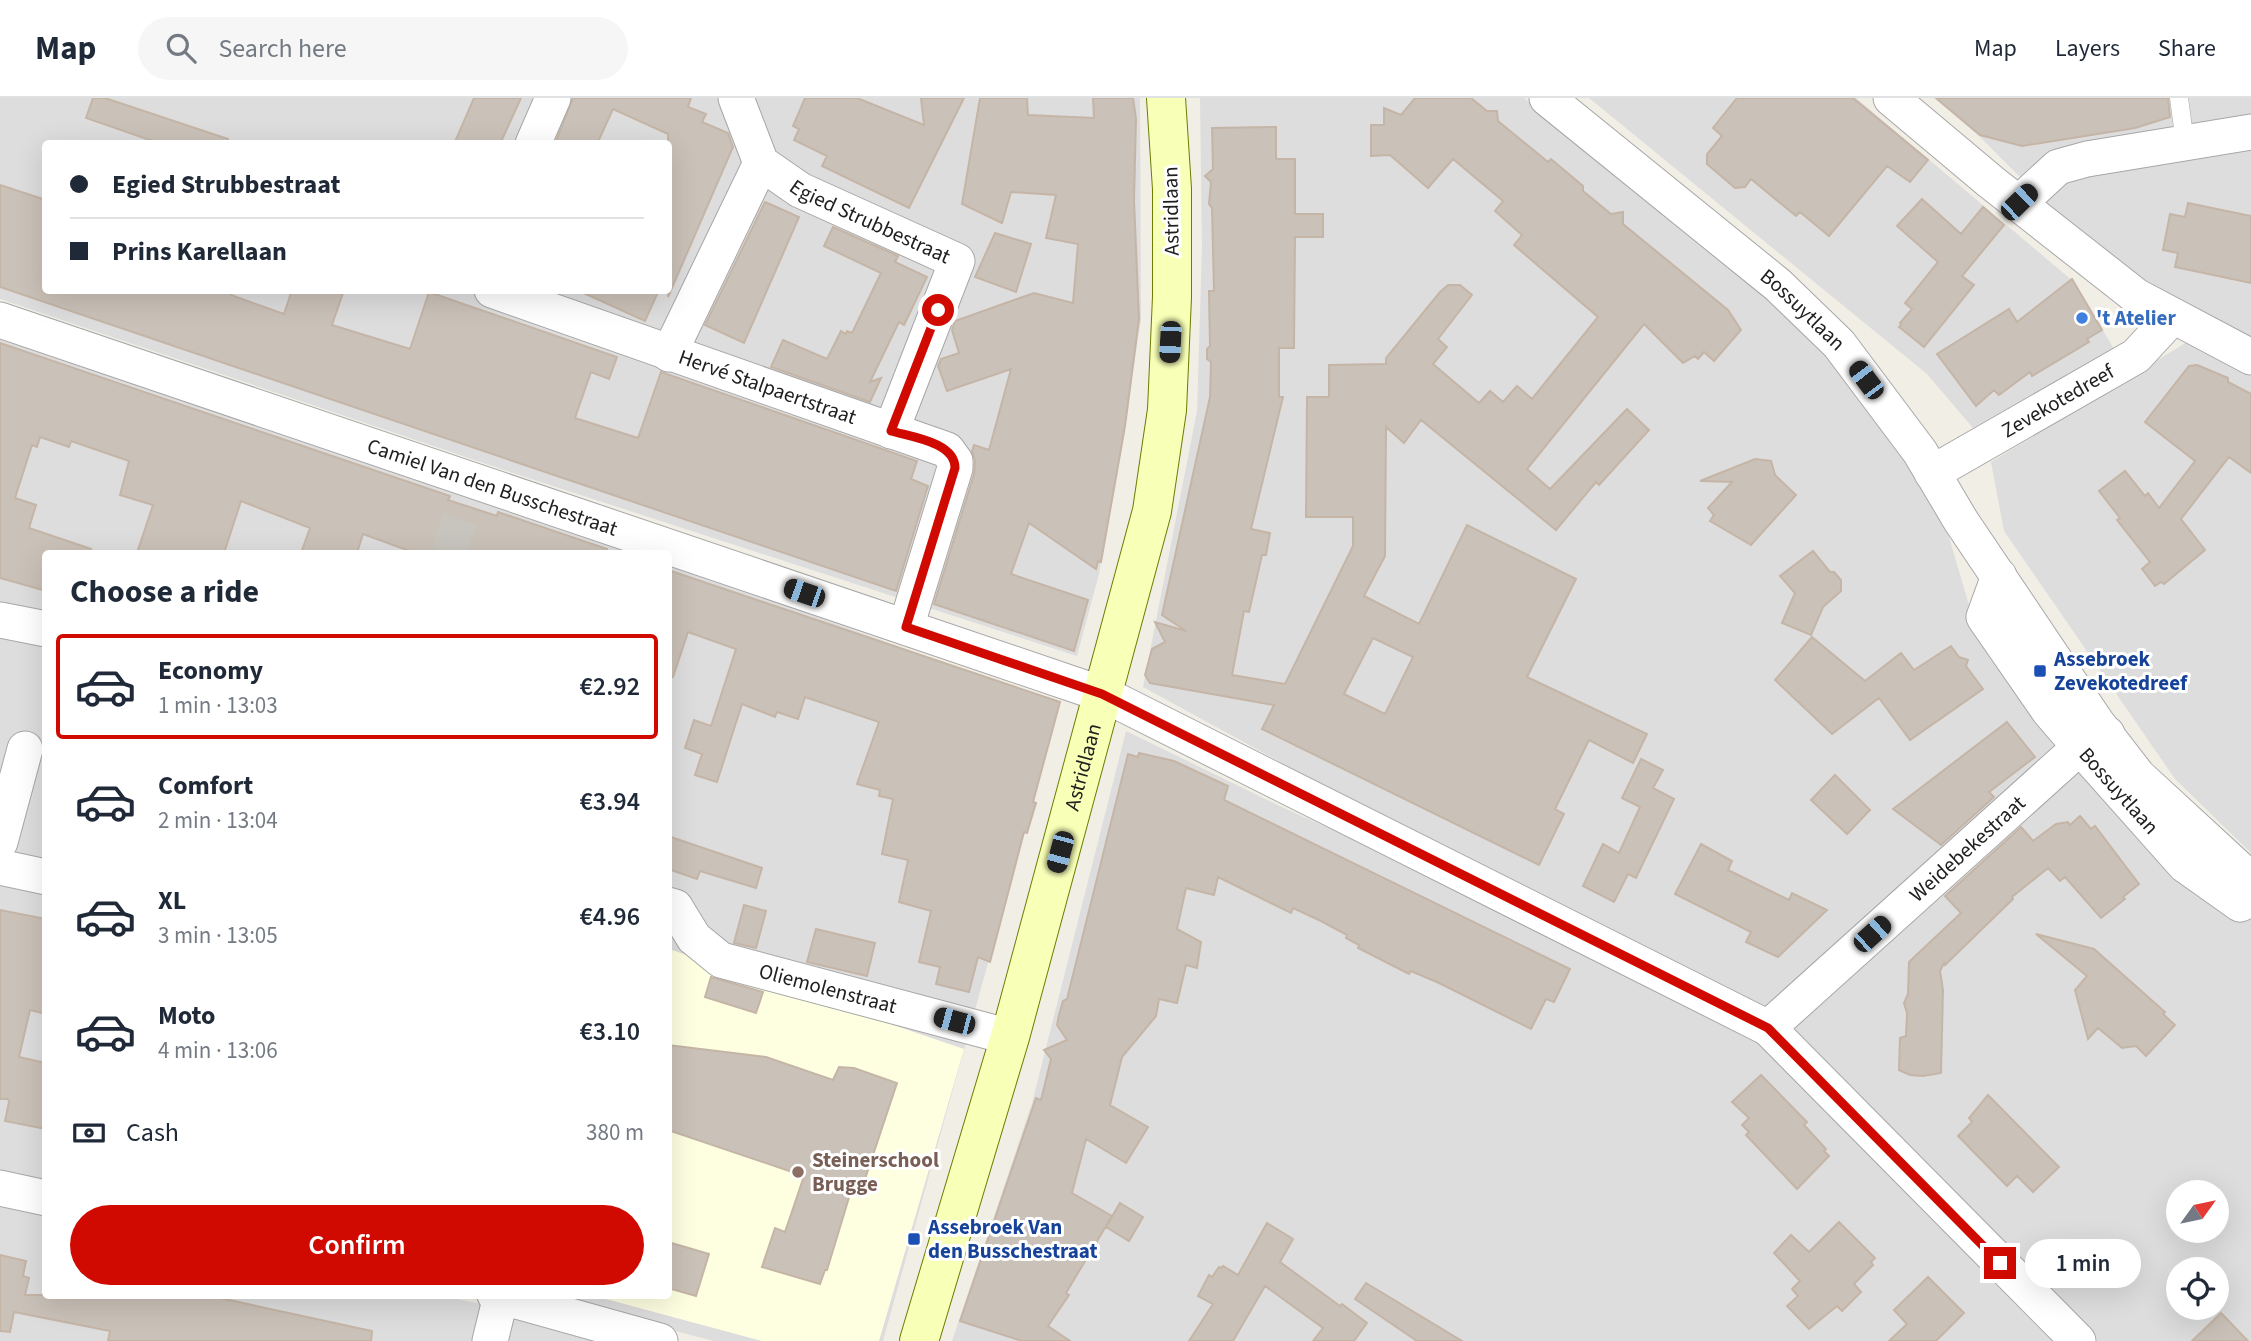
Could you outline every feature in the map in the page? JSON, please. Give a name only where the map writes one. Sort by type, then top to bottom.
[{"type":"main road","name":"Astridlaan","points":[[919,1341],[1010,1037],[1153,511],[1167,410],[1172,284],[1172,190],[1166,98]]},
{"type":"street","points":[[535,140],[553,98]]},
{"type":"street","points":[[669,354],[761,163],[736,98]]},
{"type":"street","name":"Bossuytlaan","points":[[1547,98],[1778,285],[1839,344],[1920,452],[1961,521],[1999,576],[2093,741],[2185,864],[2240,904],[2251,899]]},
{"type":"street","points":[[1891,98],[1991,182],[2136,296],[2251,357]]},
{"type":"street","points":[[2019,202],[2058,167],[2087,159],[2251,132]]},
{"type":"street","name":"Egied Strubbestraat","points":[[761,163],[800,190],[957,261],[891,431]]},
{"type":"street","name":"Hervé Stalpaertstraat","points":[[503,294],[947,450],[955,461],[955,468],[906,627]]},
{"type":"street","name":"Zevekotedreef","points":[[1932,473],[2136,356],[2173,316]]},
{"type":"street","name":"Camiel Van den Busschestraat","points":[[0,320],[468,492],[656,550]]},
{"type":"street","name":"Camiel Van den Busschestraat","points":[[672,555],[906,627],[1102,694],[1768,1028],[2078,1341]]},
{"type":"street","points":[[0,620],[42,628]]},
{"type":"street","name":"Bossuytlaan","points":[[2093,741],[2138,776],[2251,880]]},
{"type":"street","name":"Weidebekestraat","points":[[1768,1028],[2093,741]]},
{"type":"street","points":[[0,842],[25,749]]},
{"type":"street","points":[[0,867],[42,876]]},
{"type":"street","name":"Oliemolenstraat","points":[[672,906],[694,939],[721,960],[1010,1037]]},
{"type":"street","points":[[0,1188],[42,1197]]},
{"type":"street","points":[[490,1341],[497,1299]]},
{"type":"street","points":[[509,1299],[660,1341]]},
{"type":"lane","points":[[2179,98],[2185,143]]},
{"type":"shaded area","points":[[0,98],[1140,98],[1141,319],[1099,574],[1077,656],[522,476],[0,299]]},
{"type":"shaded area","points":[[1200,98],[1524,98],[1545,113],[1833,351],[1944,520],[1974,622],[2064,748],[1766,1016],[1350,800],[1143,687],[1197,411],[1202,248]]},
{"type":"shaded area","points":[[1589,98],[1856,98],[2074,282],[2114,349],[1973,428],[1927,374]]},
{"type":"shaded area","points":[[1934,98],[2251,98],[2251,338],[2126,271],[2067,224],[1979,136]]},
{"type":"shaded area","points":[[0,333],[628,550],[42,550],[42,1183],[0,1174]]},
{"type":"shaded area","points":[[2187,342],[2251,373],[2251,853],[2175,779],[2004,531],[1991,462]]},
{"type":"shaded area","points":[[672,565],[1060,704],[883,1341],[714,1341],[552,1299],[672,1299]]},
{"type":"shaded area","points":[[1126,731],[1286,809],[1525,916],[1767,1043],[2082,758],[2251,914],[2251,1341],[952,1341],[1032,1103]]},
{"type":"shaded area","name":"Steinerschool Brugge","points":[[672,950],[964,1049],[879,1341],[762,1341],[606,1299],[672,1299]]},
{"type":"shaded area","points":[[0,1201],[42,1210],[42,1299],[457,1299],[517,1312],[621,1341],[0,1341]]},
{"type":"building","points":[[93,98],[105,98],[228,140],[149,140],[86,118]]},
{"type":"building","points":[[474,98],[521,98],[502,140],[456,140]]},
{"type":"building","points":[[573,98],[691,98],[688,107],[706,114],[702,122],[728,133],[733,147],[672,288],[672,140],[668,140],[668,134],[613,109],[599,140],[557,140]]},
{"type":"building","points":[[805,98],[857,98],[924,125],[921,98],[964,98],[909,208],[822,166],[827,156],[794,140],[799,129],[793,126]]},
{"type":"building","points":[[980,98],[1027,98],[1028,115],[1094,118],[1093,98],[1133,98],[1136,119],[1134,200],[1139,319],[1125,426],[1101,562],[1098,561],[1096,569],[1029,523],[1011,574],[1088,600],[1074,651],[934,604],[974,474],[975,461],[972,451],[974,445],[989,450],[1011,369],[947,391],[938,366],[941,359],[959,353],[952,330],[955,321],[1034,293],[1073,303],[1078,244],[1046,238],[1056,195],[1011,192],[1002,223],[962,204]]},
{"type":"building","points":[[1415,98],[1471,98],[1487,111],[1497,111],[1498,121],[1548,162],[1551,159],[1611,214],[1623,212],[1623,224],[1728,310],[1741,330],[1714,361],[1704,352],[1698,359],[1695,356],[1683,363],[1644,324],[1527,469],[1550,489],[1627,409],[1649,430],[1599,485],[1596,482],[1556,530],[1421,420],[1404,443],[1386,427],[1385,556],[1364,596],[1419,624],[1467,525],[1576,579],[1527,677],[1647,734],[1633,763],[1589,740],[1555,809],[1564,814],[1539,865],[1262,729],[1274,705],[1150,683],[1145,675],[1152,649],[1165,642],[1155,622],[1186,631],[1162,615],[1210,397],[1211,362],[1207,359],[1207,349],[1210,346],[1209,291],[1214,291],[1212,208],[1209,204],[1211,182],[1205,176],[1213,169],[1212,128],[1276,127],[1276,159],[1295,159],[1295,214],[1323,214],[1323,237],[1295,237],[1294,348],[1279,348],[1279,397],[1283,397],[1251,529],[1270,533],[1249,612],[1244,611],[1232,675],[1285,684],[1353,546],[1353,517],[1306,517],[1307,397],[1329,397],[1329,365],[1386,364],[1386,358],[1440,292],[1448,285],[1460,285],[1472,295],[1438,339],[1447,347],[1433,364],[1479,403],[1490,391],[1503,402],[1517,386],[1532,399],[1598,317],[1514,245],[1522,235],[1495,211],[1503,201],[1453,159],[1428,188],[1390,155],[1371,156],[1371,125],[1384,125],[1384,108],[1401,115]],"holes":[[[1373,638],[1413,657],[1385,714],[1344,694]]]},
{"type":"building","points":[[1737,98],[1853,98],[1928,160],[1910,182],[1887,166],[1829,236],[1800,212],[1796,216],[1751,179],[1745,187],[1735,188],[1707,164],[1707,154],[1722,136],[1713,128]]},
{"type":"building","points":[[1936,98],[2168,98],[2170,117],[2135,128],[2022,146],[1980,135]]},
{"type":"building","points":[[0,185],[42,199],[42,294],[231,294],[284,314],[291,294],[343,294],[332,325],[410,349],[428,294],[435,294],[617,357],[609,379],[591,372],[575,418],[638,438],[661,372],[917,461],[911,479],[928,486],[896,591],[0,287]]},
{"type":"building","points":[[1922,199],[1961,234],[1983,207],[2004,225],[1962,276],[1974,285],[1924,347],[1899,327],[1912,309],[1905,303],[1938,262],[1897,226]]},
{"type":"building","points":[[765,202],[799,217],[744,343],[705,325]]},
{"type":"building","points":[[2188,203],[2251,216],[2251,283],[2175,267],[2178,253],[2163,250],[2170,214],[2185,217]]},
{"type":"building","points":[[833,227],[898,256],[895,262],[927,277],[904,325],[899,322],[870,382],[881,378],[870,402],[771,367],[783,340],[827,359],[841,331],[852,333],[881,273],[824,246]]},
{"type":"building","points":[[995,233],[1031,244],[1016,292],[975,277]]},
{"type":"building","points":[[2072,279],[2102,330],[2087,339],[2089,342],[2032,376],[2030,372],[1999,395],[1994,390],[1976,406],[1937,354],[2009,309],[2017,322]]},
{"type":"building","points":[[586,294],[657,294],[645,321]]},
{"type":"building","points":[[0,343],[450,496],[448,500],[497,516],[498,512],[607,549],[407,550],[363,534],[358,550],[302,550],[310,528],[241,501],[225,550],[138,550],[153,505],[120,495],[129,461],[71,441],[69,447],[40,437],[37,447],[32,445],[15,498],[36,505],[29,528],[91,550],[42,550],[42,590],[0,578]]},
{"type":"building","points":[[2197,365],[2228,378],[2228,382],[2251,394],[2251,473],[2229,457],[2181,519],[2205,550],[2164,584],[2161,582],[2155,586],[2142,569],[2150,562],[2117,520],[2120,518],[2099,491],[2125,471],[2145,496],[2148,493],[2159,508],[2195,461],[2145,422],[2189,366]]},
{"type":"building","points":[[1755,459],[1771,461],[1775,475],[1796,495],[1751,545],[1710,521],[1714,515],[1708,508],[1732,482],[1700,481]]},
{"type":"building","points":[[1813,551],[1830,572],[1834,572],[1841,580],[1841,591],[1823,607],[1811,635],[1782,623],[1795,593],[1780,576]]},
{"type":"building","points":[[672,571],[1060,702],[1033,802],[1036,803],[1027,833],[1024,832],[990,962],[978,957],[969,992],[936,984],[940,967],[919,962],[931,911],[899,902],[908,860],[882,854],[893,799],[879,796],[880,790],[857,784],[879,722],[805,697],[798,719],[777,712],[775,717],[742,704],[717,782],[695,775],[702,754],[685,748],[694,720],[711,726],[736,649],[688,632],[673,677]]},
{"type":"building","points":[[1812,637],[1865,681],[1901,653],[1914,670],[1951,646],[1959,657],[1968,660],[1966,666],[1983,689],[1910,740],[1879,698],[1832,734],[1775,680]]},
{"type":"building","points":[[2007,722],[2035,757],[1989,792],[1994,797],[1941,845],[1893,809]]},
{"type":"building","points":[[1139,753],[1174,761],[1228,786],[1224,800],[1570,969],[1554,1002],[1546,999],[1531,1029],[1439,983],[1411,971],[1409,974],[1358,948],[1359,945],[1346,938],[1347,935],[1321,921],[1293,908],[1291,913],[1218,877],[1214,895],[1186,888],[1177,929],[1201,942],[1197,968],[1186,965],[1177,1003],[1159,999],[1156,1016],[1122,1057],[1110,1105],[1148,1127],[1126,1163],[1086,1139],[1072,1193],[1112,1216],[1066,1293],[1069,1295],[1048,1326],[1070,1341],[1022,1341],[960,1321],[1036,1098],[1041,1100],[1051,1059],[1044,1050],[1067,1040],[1057,1025],[1059,1015],[1063,1001],[1067,999],[1128,754],[1138,757]]},
{"type":"building","points":[[1641,759],[1663,770],[1653,788],[1674,799],[1636,878],[1628,874],[1614,902],[1583,886],[1603,844],[1619,853],[1640,807],[1622,798]]},
{"type":"building","points":[[1835,775],[1870,810],[1847,834],[1811,800]]},
{"type":"building","points":[[2080,816],[2091,829],[2095,826],[2139,884],[2101,918],[2065,877],[2060,881],[2048,868],[2012,897],[2013,899],[1945,965],[1944,963],[1940,971],[1943,990],[1941,1073],[1923,1076],[1910,1075],[1899,1070],[1900,1038],[1906,1036],[1907,1013],[1904,1003],[1908,994],[1909,962],[1961,913],[1945,896],[2021,827],[2033,841],[2056,824],[2068,822],[2070,825]]},
{"type":"building","points":[[672,837],[762,868],[756,888],[700,871],[697,879],[672,870]]},
{"type":"building","points":[[1701,844],[1732,861],[1728,870],[1789,900],[1792,893],[1827,910],[1778,957],[1746,942],[1751,932],[1675,894]]},
{"type":"building","points":[[744,905],[766,911],[756,948],[734,943]]},
{"type":"building","points":[[0,910],[42,918],[42,1013],[30,1010],[19,1057],[42,1062],[42,1128],[5,1121],[9,1102],[8,1099],[0,1099]]},
{"type":"building","points":[[816,929],[875,943],[867,976],[807,962]]},
{"type":"building","points":[[2036,934],[2094,949],[2165,1012],[2163,1014],[2175,1025],[2146,1056],[2136,1046],[2122,1048],[2098,1028],[2088,1039],[2075,990],[2087,976]]},
{"type":"building","points":[[711,977],[763,992],[756,1013],[705,997]]},
{"type":"building","points":[[672,1045],[766,1057],[833,1080],[839,1067],[854,1068],[897,1083],[860,1194],[851,1191],[827,1270],[820,1284],[762,1267],[775,1228],[785,1232],[804,1176],[672,1131]]},
{"type":"building","points":[[1761,1075],[1807,1122],[1804,1125],[1829,1156],[1797,1189],[1746,1135],[1749,1132],[1742,1125],[1749,1118],[1732,1102]]},
{"type":"building","points":[[1988,1095],[2059,1167],[2033,1192],[2017,1176],[2007,1186],[1958,1136],[1972,1122],[1969,1118]]},
{"type":"building","points":[[1120,1203],[1143,1217],[1129,1241],[1106,1227]]},
{"type":"building","points":[[1839,1222],[1875,1258],[1871,1262],[1873,1265],[1854,1284],[1861,1292],[1842,1311],[1837,1306],[1809,1329],[1787,1306],[1798,1296],[1792,1289],[1800,1281],[1774,1253],[1791,1235],[1809,1252]]},
{"type":"building","points":[[1267,1223],[1293,1239],[1280,1262],[1367,1323],[1354,1341],[1313,1341],[1323,1328],[1265,1286],[1233,1341],[1189,1341],[1213,1304],[1198,1296],[1209,1275],[1212,1277],[1219,1267],[1223,1266],[1238,1275]]},
{"type":"building","points":[[672,1243],[709,1254],[696,1296],[672,1289]]},
{"type":"building","points":[[0,1255],[26,1261],[23,1276],[29,1278],[25,1295],[42,1295],[42,1299],[224,1299],[372,1331],[371,1341],[108,1341],[110,1331],[14,1312],[10,1332],[0,1331]]},
{"type":"building","points":[[1928,1277],[1964,1313],[1936,1341],[1889,1341],[1907,1324],[1894,1310]]},
{"type":"building","points":[[1366,1283],[1462,1341],[1417,1341],[1355,1299]]},
{"type":"building","points":[[2214,1320],[2228,1320],[2248,1341],[2192,1341]]},
{"type":"tunnel","points":[[450,550],[464,505]]},
{"type":"place","name":"'t Atelier","points":[[2082,318]]},
{"type":"place","name":"Assebroek Zevekotedreef","points":[[2040,671]]},
{"type":"place","name":"Steinerschool Brugge","points":[[798,1172]]},
{"type":"place","name":"Assebroek Van den Busschestraat","points":[[914,1239]]},
{"type":"route","points":[[938,310],[891,431],[940,446],[947,450],[955,461],[906,627],[1102,694],[1768,1028],[2000,1263]]}]
